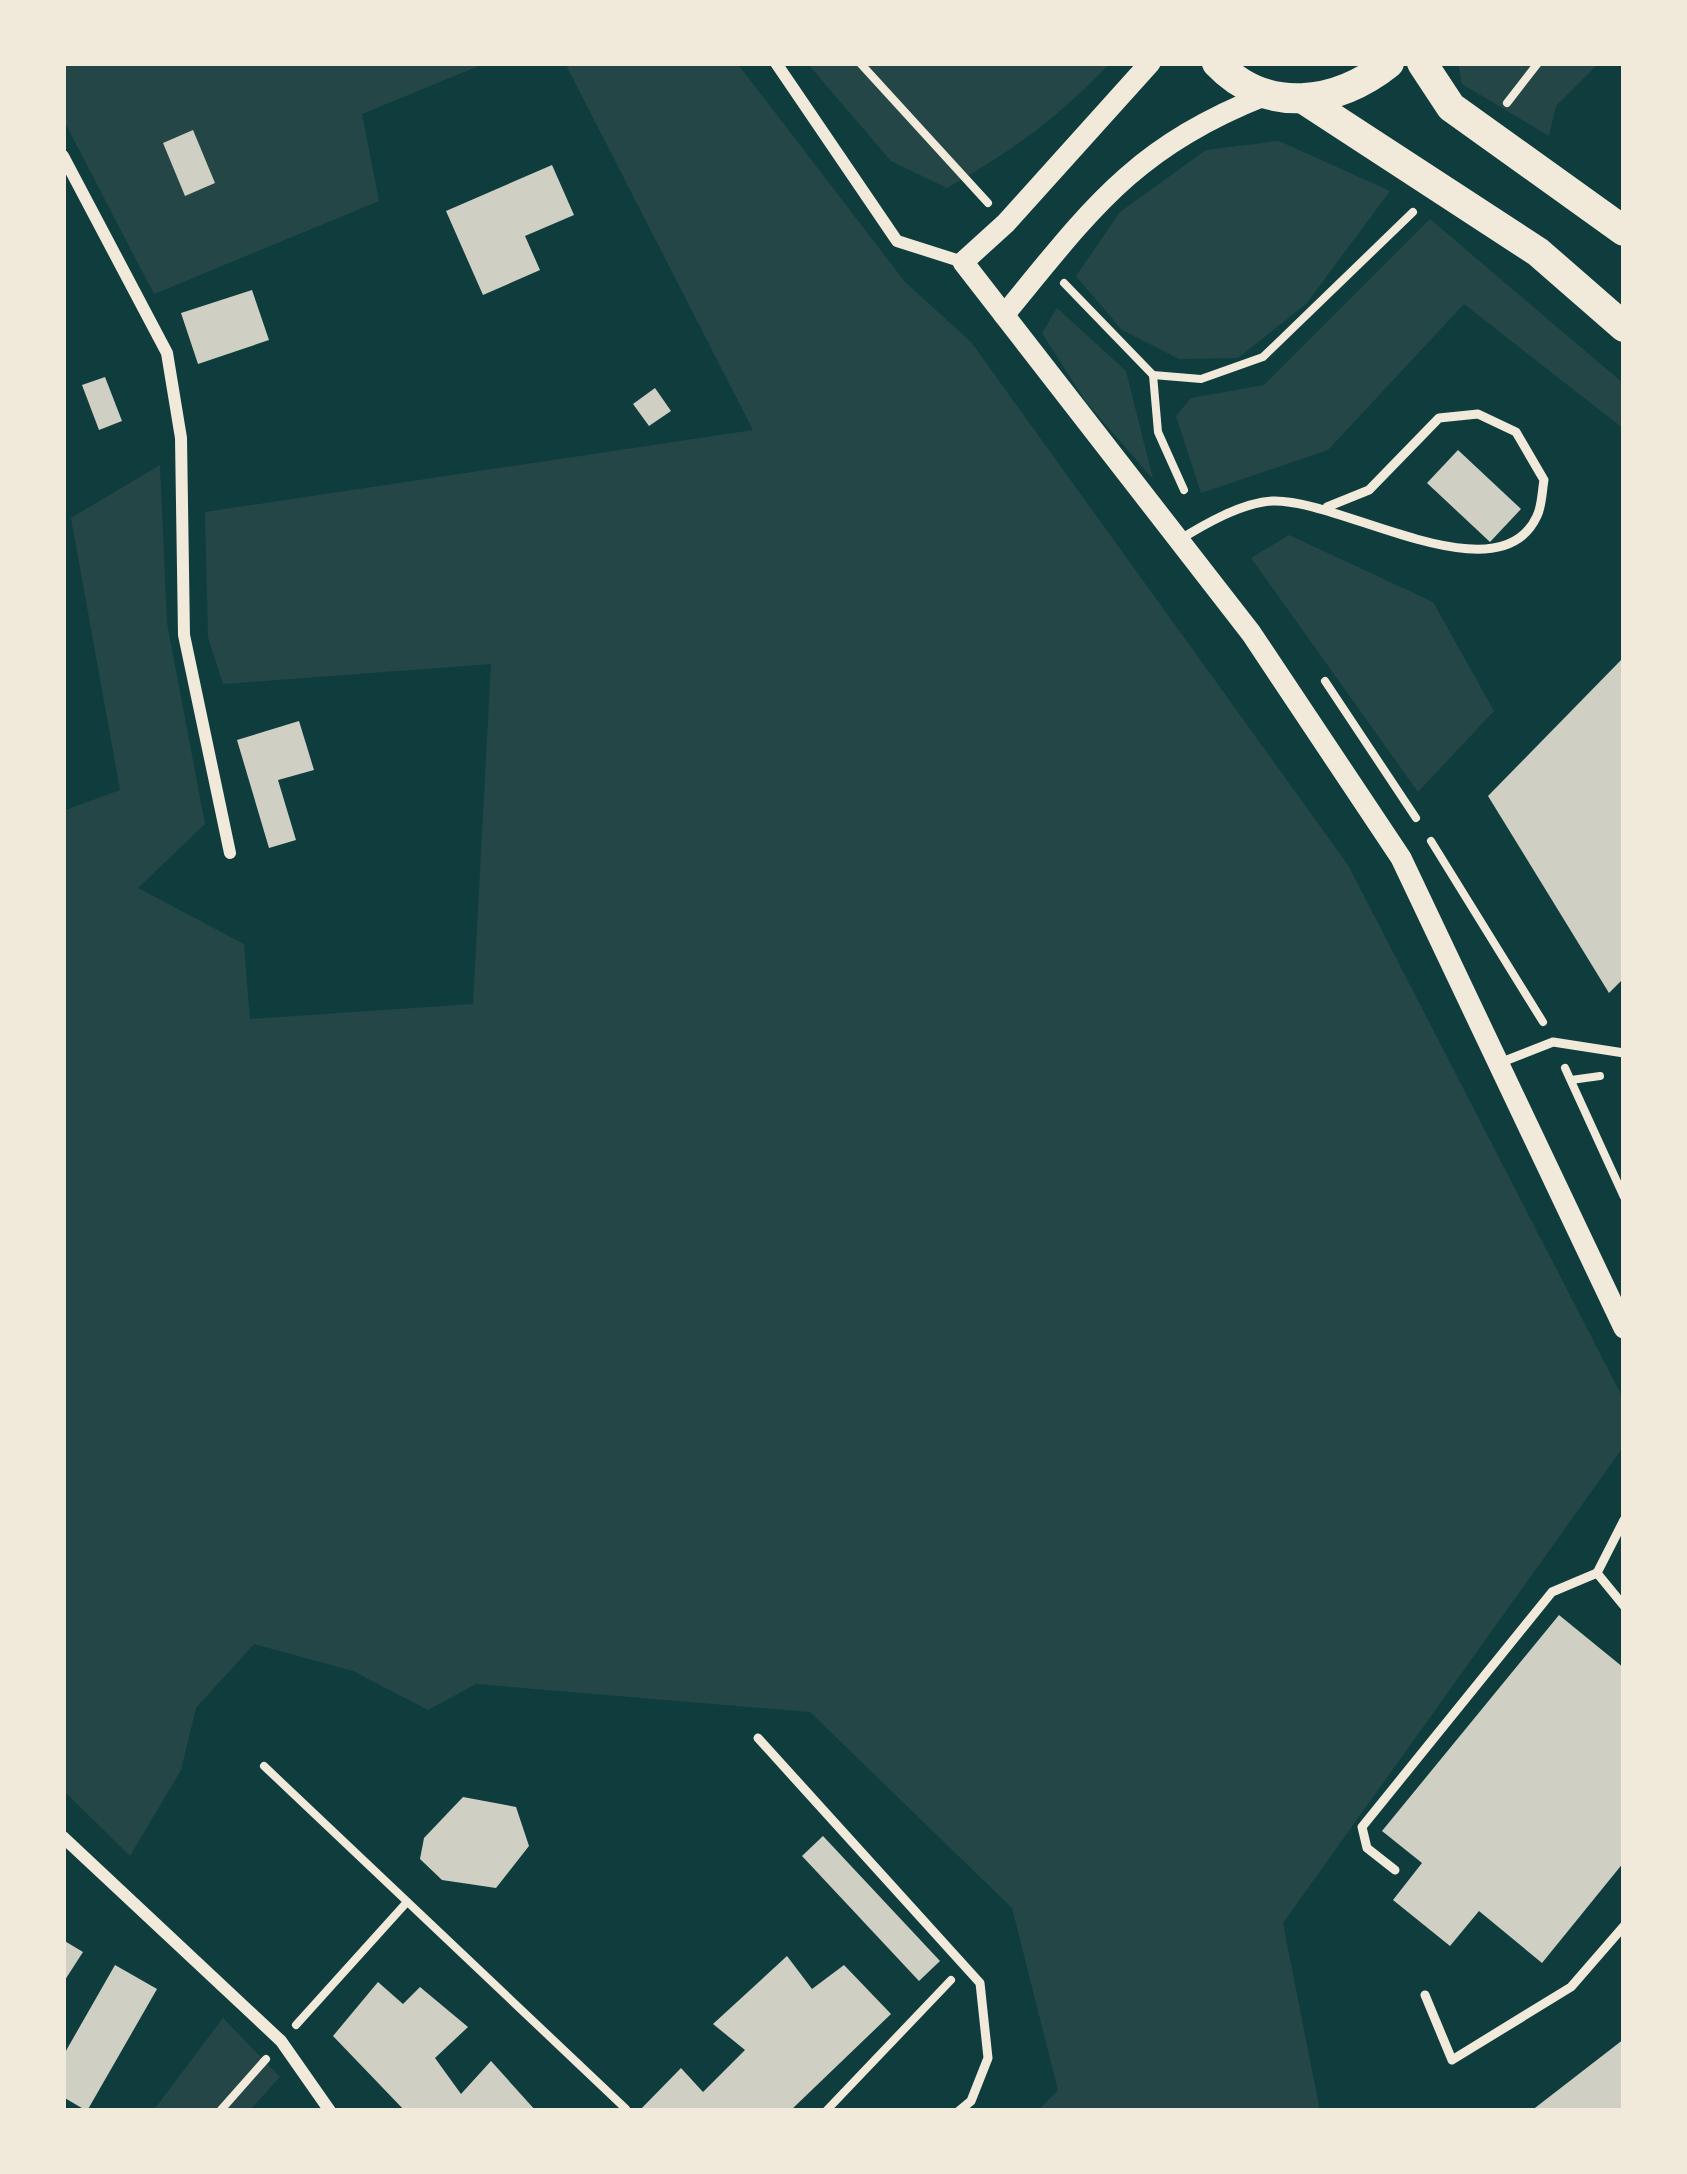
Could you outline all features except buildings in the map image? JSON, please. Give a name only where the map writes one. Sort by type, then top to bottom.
[{"type":"main road","points":[[1217,63],[1231,78],[1266,95],[1305,100],[1336,95],[1389,63]]},
{"type":"main road","points":[[1422,63],[1451,106],[1624,231]]},
{"type":"main road","points":[[1305,100],[1538,252],[1624,327]]},
{"type":"street","points":[[776,63],[897,242],[963,262],[1251,633],[1401,858],[1624,1328]]},
{"type":"street","points":[[963,262],[1006,224],[1150,63]]},
{"type":"street","points":[[1004,315],[1128,171],[1204,120],[1266,95]]},
{"type":"street","points":[[63,156],[167,353],[181,438],[184,635],[230,853]]},
{"type":"street","points":[[63,1837],[281,2041],[330,2111]]},
{"type":"lane","points":[[1179,540],[1208,521],[1269,501],[1327,507],[1465,553],[1506,548],[1537,518],[1544,480],[1516,432],[1478,414],[1439,418],[1369,490],[1327,507]]},
{"type":"lane","points":[[1500,1063],[1553,1042],[1624,1053]]},
{"type":"lane","points":[[1395,1870],[1367,1848],[1362,1827],[1552,1592],[1597,1573],[1624,1520]]},
{"type":"lane","points":[[1597,1573],[1624,1606]]},
{"type":"lane","points":[[758,1738],[980,1983],[988,2058],[970,2101],[959,2111]]},
{"type":"lane","points":[[1425,1996],[1452,2060],[1571,1987],[1624,1926]]},
{"type":"path","points":[[1507,103],[1538,63]]},
{"type":"path","points":[[1153,375],[1201,380],[1263,357],[1414,212]]},
{"type":"path","points":[[264,1766],[626,2109]]},
{"type":"path","points":[[220,2111],[407,1901]]},
{"type":"path","points":[[826,2111],[964,1966]]},
{"type":"shaded area","points":[[63,63],[486,63],[362,114],[379,201],[154,294],[63,119]]},
{"type":"shaded area","points":[[565,63],[737,63],[905,282],[971,342],[1348,865],[1624,1400],[1624,1446],[1283,1923],[1320,2111],[1038,2111],[1058,2090],[1012,1908],[810,1712],[476,1684],[428,1710],[353,1671],[254,1644],[196,1708],[181,1770],[130,1856],[63,1790],[63,811],[120,790],[71,518],[160,465],[167,623],[205,824],[138,888],[244,944],[250,1019],[473,1004],[491,664],[223,684],[208,637],[205,512],[753,430]]},
{"type":"shaded area","points":[[807,63],[1110,63],[1033,132],[947,188],[891,161]]},
{"type":"shaded area","points":[[1458,63],[1599,63],[1556,106],[1549,136],[1462,84]]},
{"type":"shaded area","points":[[1279,141],[1390,191],[1306,304],[1238,358],[1179,359],[1122,330],[1076,276],[1120,212],[1206,150]]},
{"type":"shaded area","points":[[1430,219],[1624,384],[1624,429],[1464,304],[1328,450],[1201,493],[1176,416],[1191,398],[1264,385]]},
{"type":"shaded area","points":[[1057,308],[1126,371],[1153,479],[1086,402],[1042,333]]},
{"type":"shaded area","points":[[1289,535],[1433,602],[1494,711],[1418,792],[1251,558]]},
{"type":"shaded area","points":[[223,2018],[280,2077],[249,2111],[153,2111]]}]
